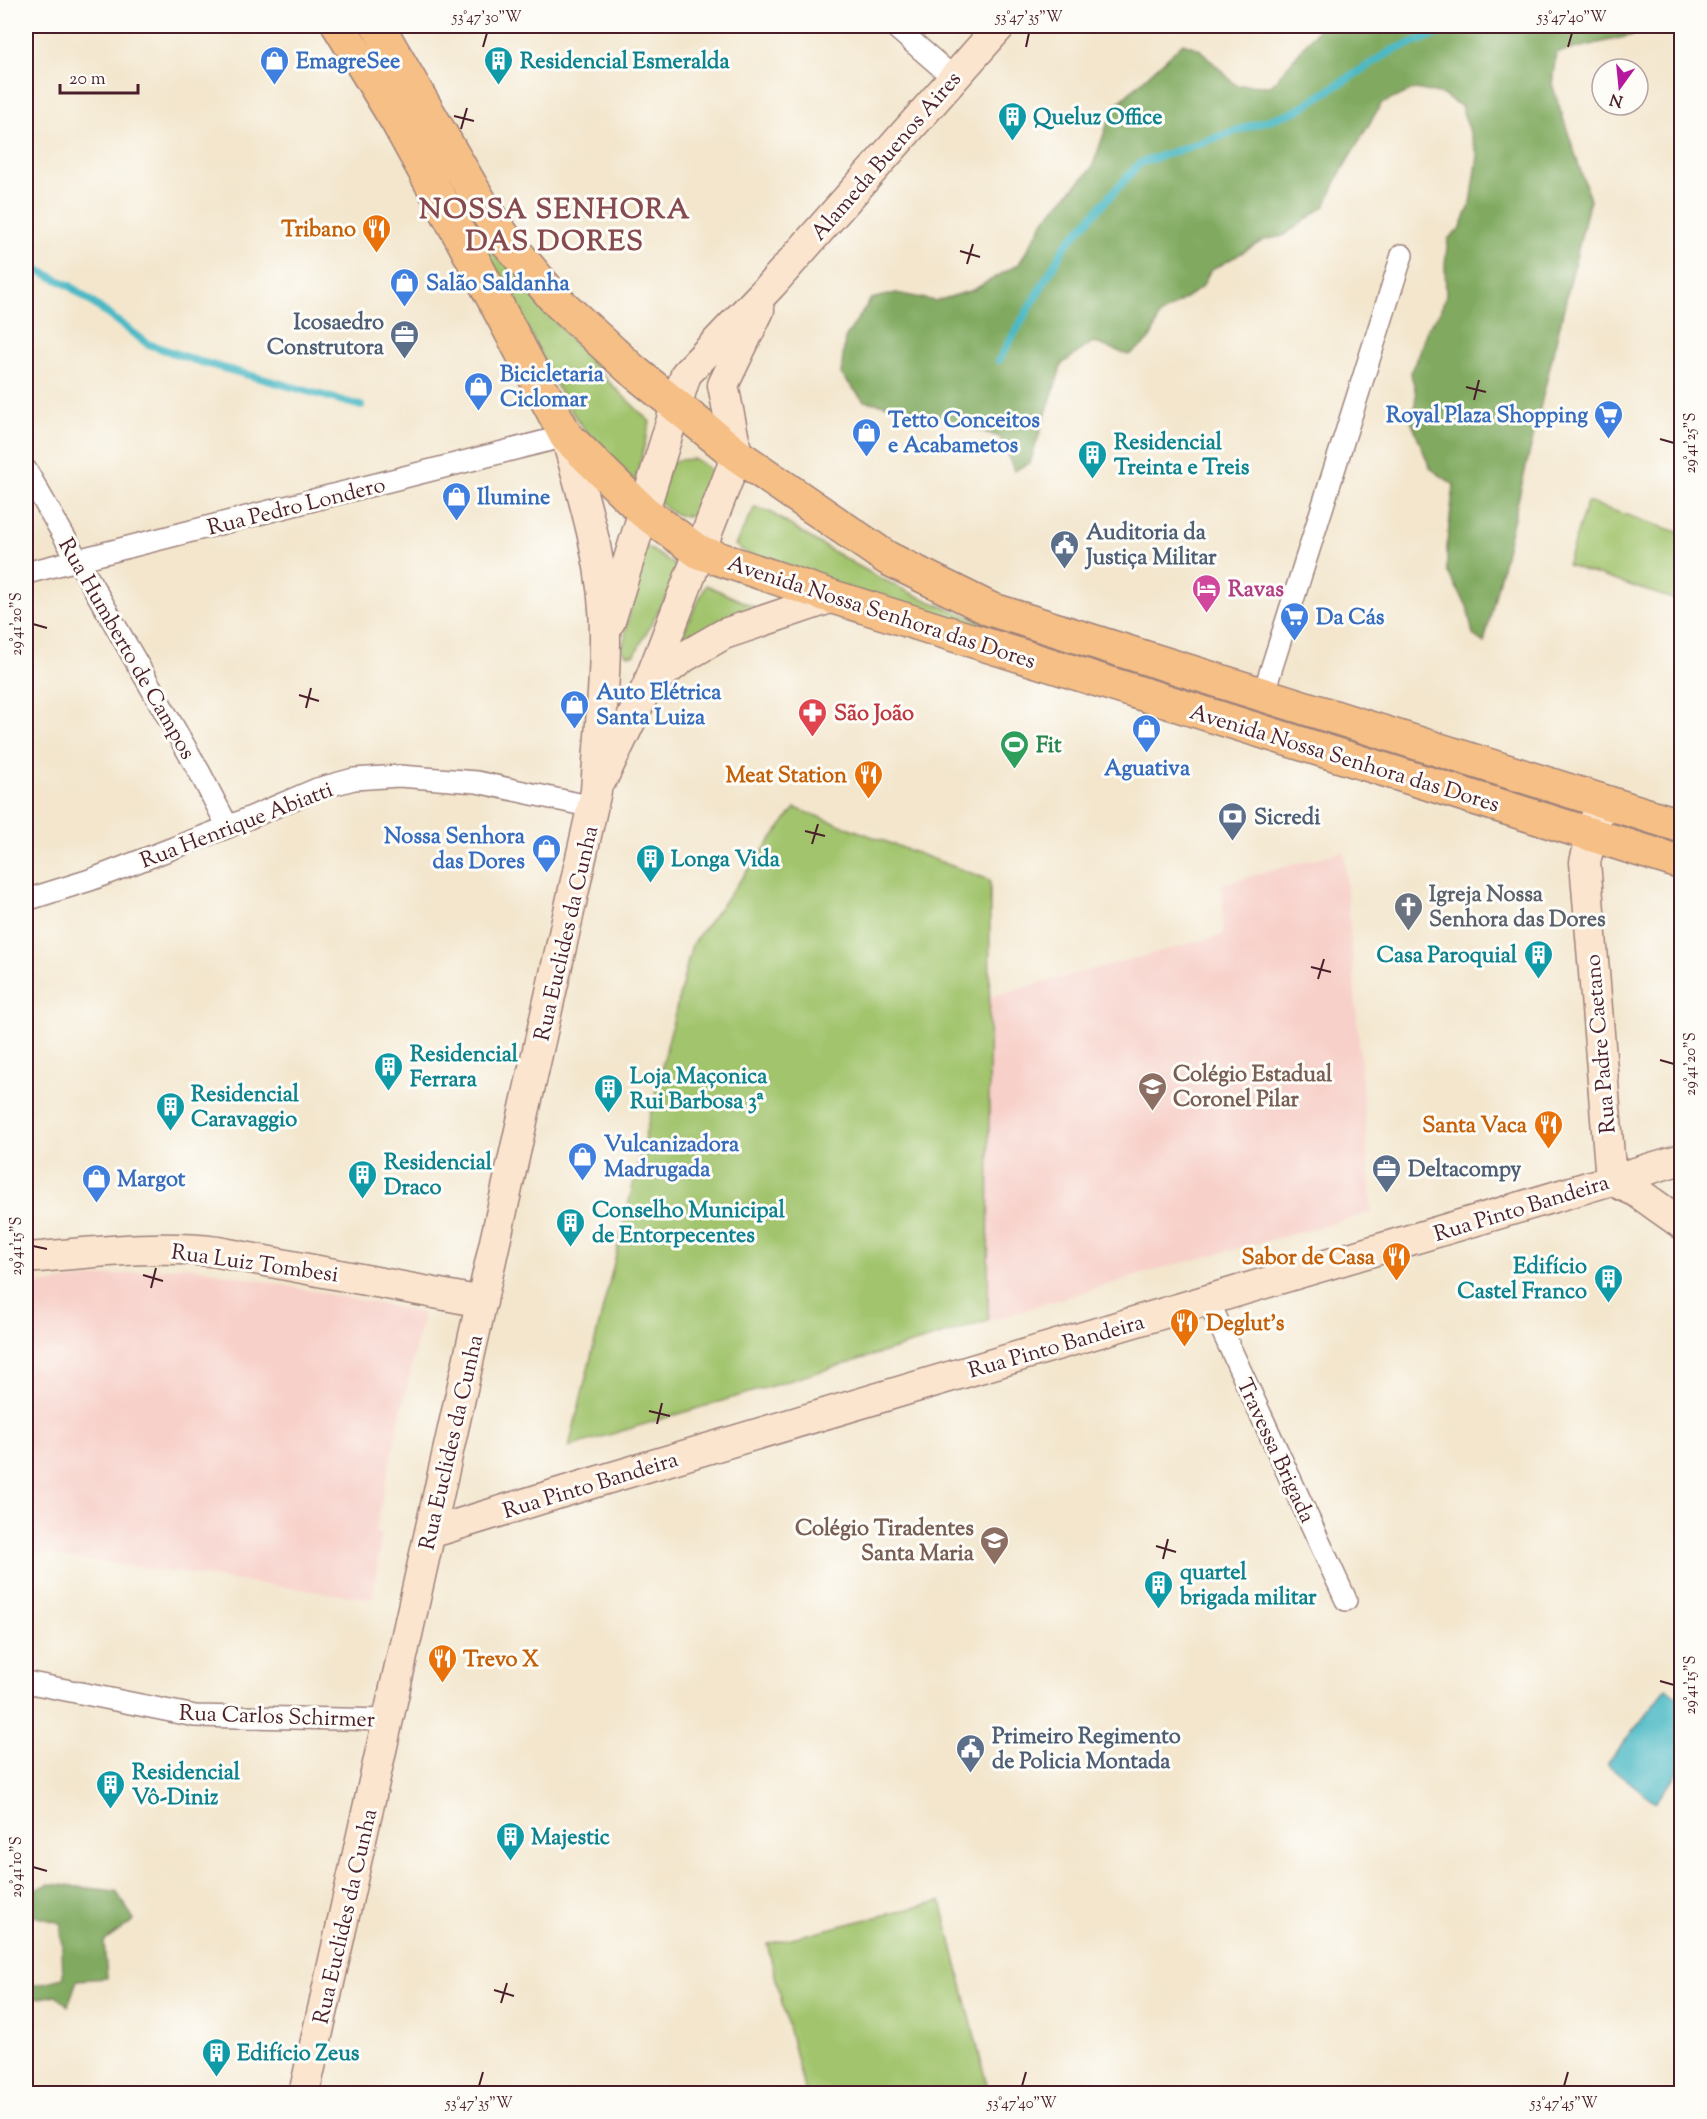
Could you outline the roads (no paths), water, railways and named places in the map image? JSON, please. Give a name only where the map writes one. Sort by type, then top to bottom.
[{"type":"main road","name":"Avenida Nossa Senhora das Dores","points":[[339,26],[397,121],[566,436],[644,512],[699,552],[833,597],[1682,863]]},
{"type":"main road","name":"Avenida Nossa Senhora das Dores","points":[[378,26],[482,205],[508,243],[555,299],[631,369],[737,455],[886,558],[990,609],[1682,826]]},
{"type":"street","points":[[894,26],[954,78]]},
{"type":"street","name":"Alameda Buenos Aires","points":[[644,512],[686,374],[771,285],[1000,26]]},
{"type":"street","points":[[1263,695],[1402,255]]},
{"type":"street","name":"Alameda Buenos Aires","points":[[737,455],[723,385],[771,285]]},
{"type":"street","name":"Rua Pedro Londero","points":[[26,573],[566,436]]},
{"type":"street","name":"Rua Euclides da Cunha","points":[[304,2094],[595,799],[605,638],[602,592],[587,508],[566,436]]},
{"type":"street","name":"Rua Euclides da Cunha","points":[[595,799],[648,685],[737,455]]},
{"type":"street","name":"Rua Humberto de Campos","points":[[26,470],[200,773],[228,827]]},
{"type":"street","name":"Rua Euclides da Cunha","points":[[605,638],[644,512]]},
{"type":"street","name":"Rua Euclides da Cunha","points":[[648,685],[684,657],[724,634],[833,597]]},
{"type":"street","name":"Rua Henrique Abiatti","points":[[26,900],[90,880],[228,827],[317,789],[354,779],[399,776],[477,782],[595,799]]},
{"type":"street","name":"Rua Padre Caetano","points":[[1600,802],[1585,862],[1611,1180]]},
{"type":"street","name":"Rua Pinto Bandeira","points":[[430,1533],[1682,1159]]},
{"type":"street","points":[[1611,1180],[1636,1192],[1682,1224]]},
{"type":"street","name":"Rua Luiz Tombesi","points":[[26,1258],[182,1247],[482,1302]]},
{"type":"street","name":"Travessa Brigada","points":[[1208,1300],[1346,1600]]},
{"type":"street","name":"Rua Carlos Schirmer","points":[[26,1682],[195,1716],[388,1720]]},
{"type":"water","points":[[1667,1688],[1681,1699],[1681,1769],[1655,1802],[1607,1764]]},
{"type":"waterway","points":[[999,360],[1065,246],[1140,163],[1296,111],[1393,50],[1459,26]]},
{"type":"waterway","points":[[26,264],[70,286],[148,344],[194,360],[361,406]]},
{"type":"place","name":"EmagreSee","points":[[275,86]]},
{"type":"place","name":"Residencial Esmeralda","points":[[499,86]]},
{"type":"place","name":"Queluz Office","points":[[1012,142]]},
{"type":"place","name":"Tribano","points":[[377,254]]},
{"type":"place","name":"Salão Saldanha","points":[[405,308]]},
{"type":"place","name":"Icosaedro Construtora","points":[[405,360]]},
{"type":"place","name":"Bicicletaria Ciclomar","points":[[479,412]]},
{"type":"place","name":"Royal Plaza Shopping","points":[[1609,440]]},
{"type":"place","name":"Tetto Conceitos e Acabametos","points":[[867,458]]},
{"type":"place","name":"Residencial Treinta e Treis","points":[[1093,480]]},
{"type":"place","name":"Ilumine","points":[[456,522]]},
{"type":"place","name":"Auditoria da Justiça Militar","points":[[1065,570]]},
{"type":"place","name":"Ravas","points":[[1207,614]]},
{"type":"place","name":"Da Cás","points":[[1295,642]]},
{"type":"place","name":"Auto Elétrica Santa Luiza","points":[[575,730]]},
{"type":"place","name":"São João","points":[[813,738]]},
{"type":"place","name":"Aguativa","points":[[1147,754]]},
{"type":"place","name":"Fit","points":[[1015,770]]},
{"type":"place","name":"Meat Station","points":[[868,800]]},
{"type":"place","name":"Sicredi","points":[[1233,842]]},
{"type":"place","name":"Nossa Senhora das Dores","points":[[546,874]]},
{"type":"place","name":"Longa Vida","points":[[650,884]]},
{"type":"place","name":"Igreja Nossa Senhora das Dores","points":[[1408,932]]},
{"type":"place","name":"Casa Paroquial","points":[[1538,980]]},
{"type":"place","name":"Residencial Ferrara","points":[[389,1092]]},
{"type":"place","name":"Colégio Estadual Coronel Pilar","points":[[1152,1112]]},
{"type":"place","name":"Loja Maçonica Rui Barbosa 3ª","points":[[609,1114]]},
{"type":"place","name":"Residencial Caravaggio","points":[[170,1132]]},
{"type":"place","name":"Santa Vaca","points":[[1548,1150]]},
{"type":"place","name":"Vulcanizadora Madrugada","points":[[583,1182]]},
{"type":"place","name":"Deltacompy","points":[[1387,1194]]},
{"type":"place","name":"Residencial Draco","points":[[363,1200]]},
{"type":"place","name":"Margot","points":[[96,1204]]},
{"type":"place","name":"Conselho Municipal de Entorpecentes","points":[[571,1248]]},
{"type":"place","name":"Sabor de Casa","points":[[1396,1282]]},
{"type":"place","name":"Edifício Castel Franco","points":[[1608,1304]]},
{"type":"place","name":"Deglut's","points":[[1185,1348]]},
{"type":"place","name":"Colégio Tiradentes Santa Maria","points":[[995,1566]]},
{"type":"place","name":"quartel brigada militar","points":[[1159,1610]]},
{"type":"place","name":"Trevo X","points":[[442,1684]]},
{"type":"place","name":"Primeiro Regimento de Policia Montada","points":[[971,1774]]},
{"type":"place","name":"Residencial Vô-Diniz","points":[[111,1810]]},
{"type":"place","name":"Majestic","points":[[510,1862]]},
{"type":"place","name":"Edifício Zeus","points":[[216,2078]]},
{"type":"district","name":"NOSSA SENHORA DAS DORES","points":[[555,224]]}]
